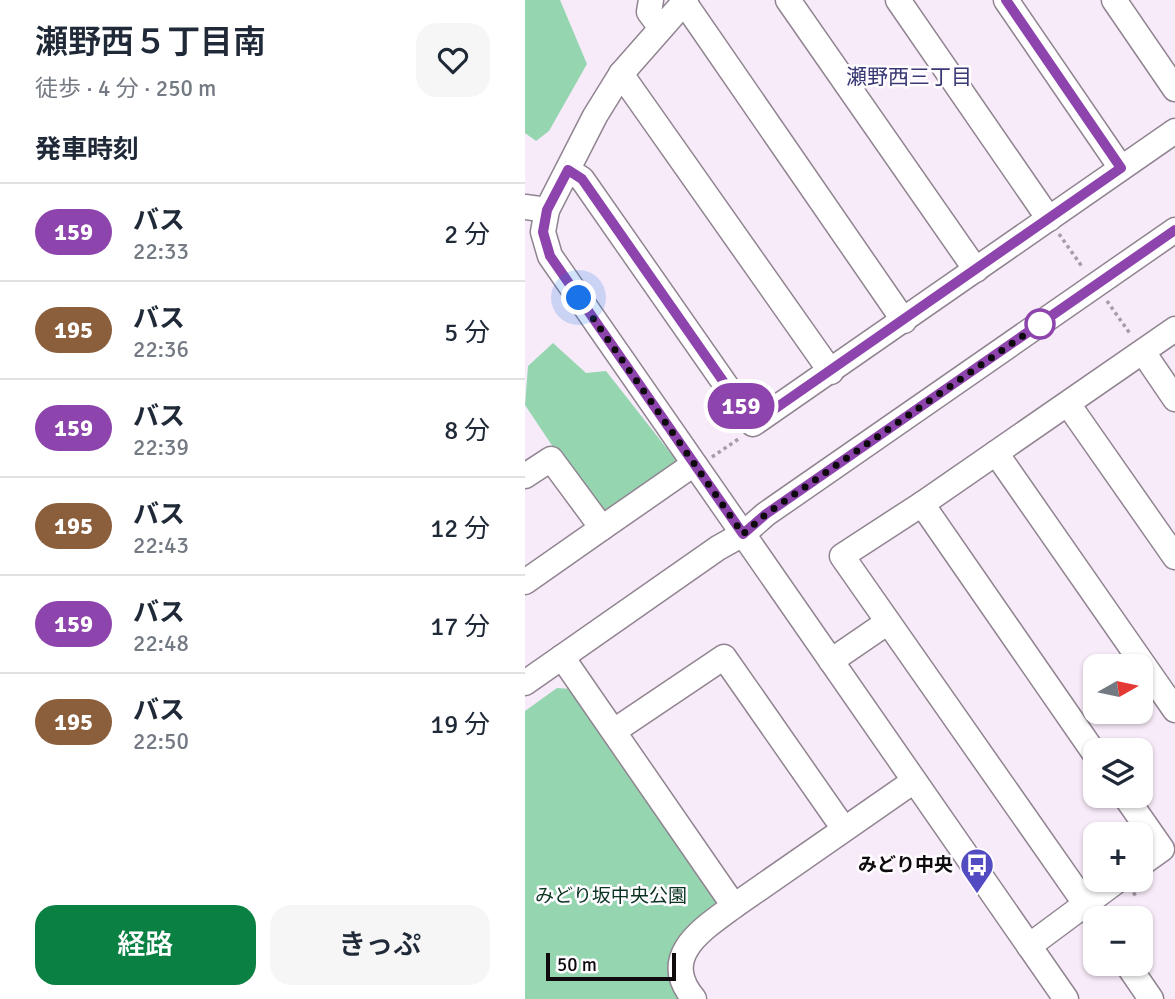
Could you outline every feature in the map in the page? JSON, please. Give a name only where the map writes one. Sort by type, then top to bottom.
[{"type":"street","points":[[651,0],[649,12],[661,28]]},
{"type":"street","points":[[788,0],[977,270]]},
{"type":"street","points":[[898,0],[1049,219]]},
{"type":"street","points":[[1006,0],[1121,168]]},
{"type":"street","points":[[1114,0],[1175,89]]},
{"type":"street","points":[[904,321],[685,1],[621,75],[595,116],[568,170],[536,208],[550,256],[700,463],[743,534],[1066,999]]},
{"type":"street","points":[[621,75],[831,372]]},
{"type":"street","points":[[568,170],[582,179],[753,424],[1175,131]]},
{"type":"street","points":[[525,683],[718,548],[743,534],[766,514],[1175,230]]},
{"type":"street","points":[[1087,906],[842,556],[1175,329]]},
{"type":"street","points":[[1143,352],[1175,398]]},
{"type":"street","points":[[1068,404],[1175,557]]},
{"type":"street","points":[[996,453],[1175,710]]},
{"type":"street","points":[[525,476],[551,459],[602,528]]},
{"type":"street","points":[[525,582],[700,463]]},
{"type":"street","points":[[922,504],[1084,738]]},
{"type":"street","points":[[831,661],[888,622]]},
{"type":"street","points":[[562,657],[734,906]]},
{"type":"street","points":[[614,731],[724,657],[844,829]]},
{"type":"street","points":[[694,999],[683,981],[683,954],[695,934],[913,780]]},
{"type":"street","points":[[1153,836],[1162,849],[1153,864]]},
{"type":"street","points":[[1098,906],[1120,892]]},
{"type":"street","points":[[1029,946],[1083,916]]},
{"type":"street","points":[[1135,976],[1151,999]]},
{"type":"path","points":[[1049,219],[1086,273]]},
{"type":"path","points":[[1106,299],[1143,352]]},
{"type":"path","points":[[700,463],[748,432],[753,424]]},
{"type":"green space","points":[[525,0],[560,0],[587,64],[549,131],[536,141],[525,133]]},
{"type":"green space","points":[[553,343],[586,373],[606,371],[676,460],[674,469],[612,513],[600,510],[525,405],[528,366]]},
{"type":"green space","name":"みどり坂中央公園","points":[[557,688],[573,689],[723,905],[691,931],[683,999],[525,999],[525,711]]},
{"type":"bus line","name":"159","points":[[1006,0],[1121,168],[753,424],[582,179],[568,170],[547,210],[543,232],[550,256],[743,534],[766,514],[1175,230]]},
{"type":"place","name":"みどり中央","points":[[977,895]]},
{"type":"district","name":"瀬野西三丁目","points":[[909,77]]},
{"type":"route","points":[[579,298],[743,534],[766,514],[1040,324]]}]
